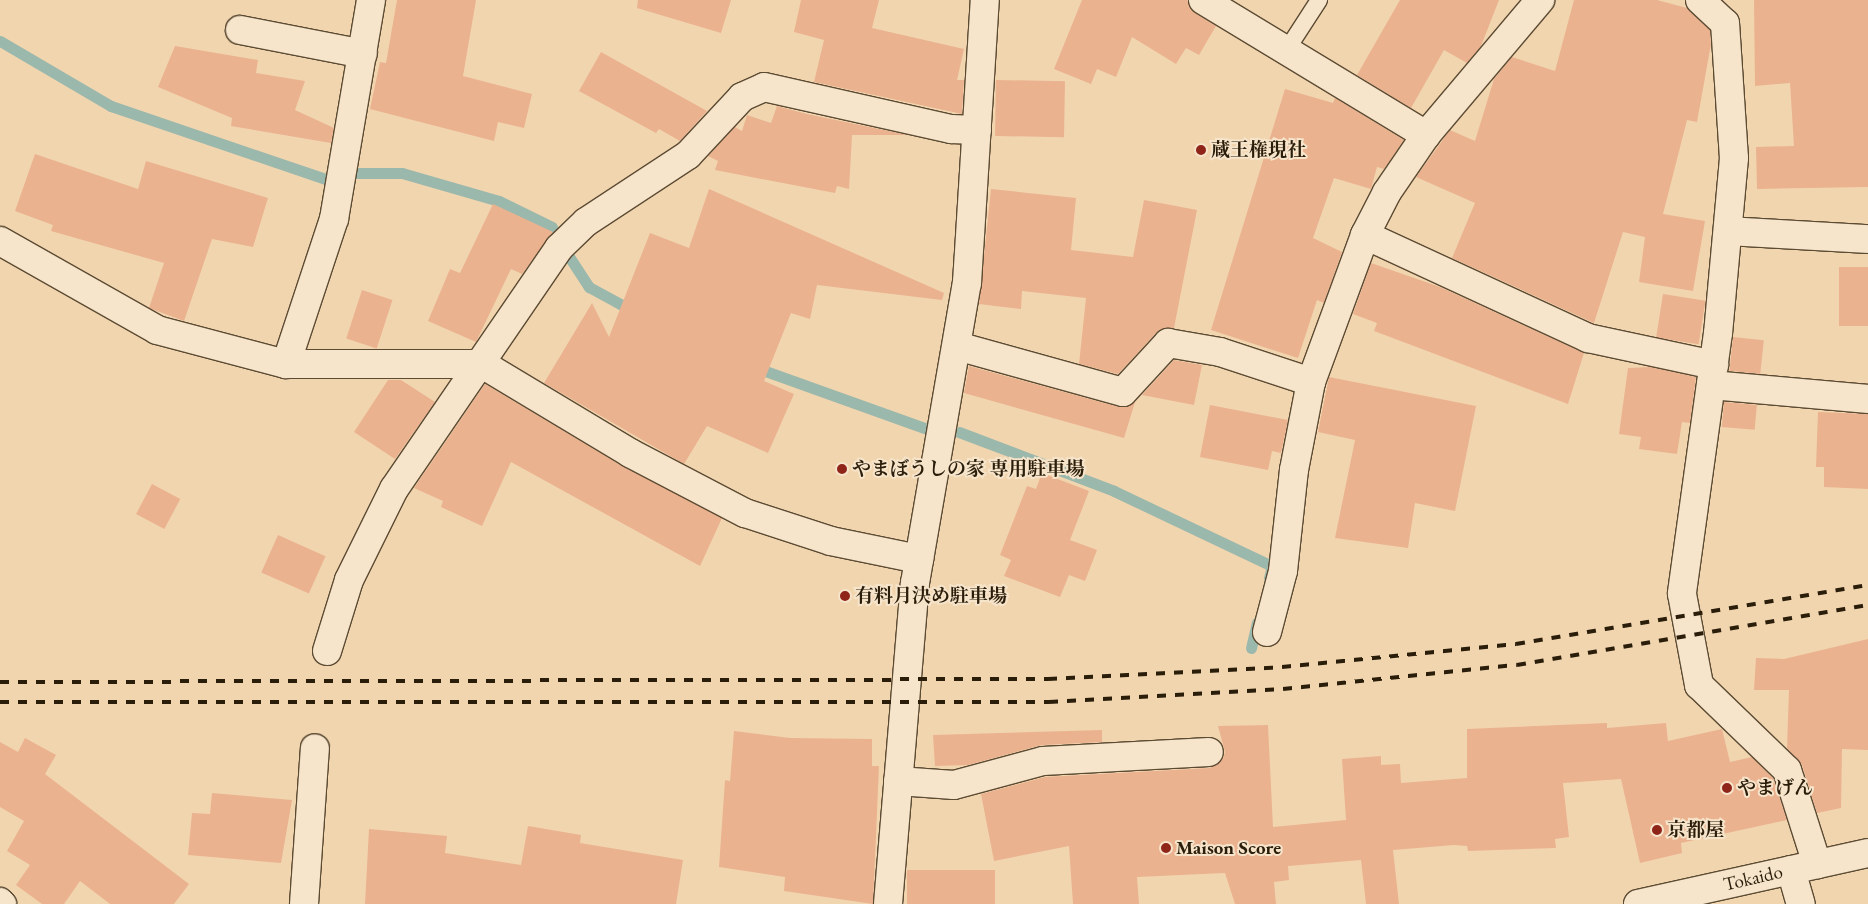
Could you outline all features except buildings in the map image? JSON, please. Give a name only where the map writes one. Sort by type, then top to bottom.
[{"type":"street","points":[[286,364],[334,219],[371,0]]},
{"type":"street","points":[[888,904],[919,560],[967,283],[985,0]]},
{"type":"street","points":[[1203,0],[1426,135]]},
{"type":"street","points":[[1267,632],[1283,570],[1294,470],[1311,382],[1364,234],[1382,199],[1426,135],[1540,0]]},
{"type":"street","points":[[1700,0],[1719,14],[1726,34],[1734,158],[1712,375],[1682,594],[1694,669],[1710,698],[1787,770],[1817,864]]},
{"type":"street","points":[[240,30],[363,54]]},
{"type":"street","points":[[326,650],[349,580],[394,489],[571,234],[688,155],[752,90],[776,88],[951,129],[977,130]]},
{"type":"street","points":[[1728,231],[1868,239]]},
{"type":"street","points":[[1364,234],[1588,338],[1712,375],[1868,399]]},
{"type":"street","points":[[0,241],[157,330],[286,364],[482,364],[630,453],[745,513],[831,541],[919,560]]},
{"type":"street","points":[[957,346],[1123,392],[1168,343],[1220,352],[1311,382]]},
{"type":"street","points":[[304,904],[316,748]]},
{"type":"street","points":[[898,781],[954,785],[1043,761],[1209,752]]},
{"type":"street","name":"Tokaido","points":[[1638,904],[1868,853]]},
{"type":"street","points":[[1791,870],[1801,904]]},
{"type":"lane","points":[[1286,50],[1319,0]]},
{"type":"waterway","points":[[0,41],[111,106],[328,180]]},
{"type":"waterway","points":[[352,173],[402,173],[499,201],[552,227]]},
{"type":"waterway","points":[[570,258],[589,287],[635,312]]},
{"type":"waterway","points":[[754,367],[924,428]]},
{"type":"waterway","points":[[959,432],[1114,491],[1272,566],[1269,578]]},
{"type":"waterway","points":[[1251,648],[1257,623]]},
{"type":"railway","points":[[0,682],[1048,679],[1282,667],[1516,644],[1868,585]]},
{"type":"railway","points":[[0,702],[1049,702],[1283,689],[1517,665],[1868,605]]},
{"type":"place","name":"蔵王権現社","points":[[1201,150]]},
{"type":"place","name":"やまぼうしの家 専用駐車場","points":[[842,469]]},
{"type":"place","name":"有料月決め駐車場","points":[[845,596]]},
{"type":"place","name":"やまげん","points":[[1727,788]]},
{"type":"place","name":"京都屋","points":[[1657,830]]},
{"type":"place","name":"Maison Score","points":[[1166,848]]}]
